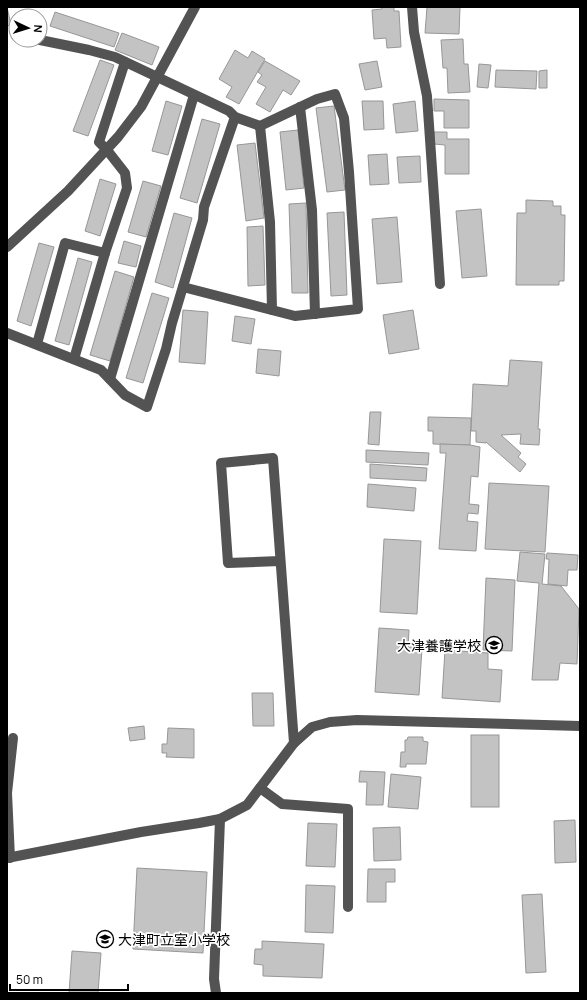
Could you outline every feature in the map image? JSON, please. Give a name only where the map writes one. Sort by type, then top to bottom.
[{"type":"street","points":[[7,247],[68,191],[118,137],[141,107],[195,7]]},
{"type":"street","points":[[412,7],[414,32],[427,96],[440,284]]},
{"type":"street","points":[[48,42],[116,57],[229,112],[236,117],[260,126],[317,99],[336,94],[344,118],[358,309],[295,316],[183,287]]},
{"type":"street","points":[[74,359],[105,253],[127,188],[125,173],[99,142],[125,62]]},
{"type":"street","points":[[110,379],[194,95]]},
{"type":"street","points":[[300,107],[312,210],[315,314]]},
{"type":"street","points":[[7,332],[101,370],[125,395],[147,406],[166,349],[172,323],[203,220],[204,207],[236,117]]},
{"type":"street","points":[[260,126],[270,222],[272,310]]},
{"type":"street","points":[[37,344],[65,243],[105,253]]},
{"type":"street","points":[[280,561],[228,563],[221,463],[273,458],[294,743]]},
{"type":"street","points":[[13,738],[8,793],[8,858],[141,832],[199,824],[220,819],[247,805],[294,743],[312,727],[330,722],[357,720],[580,726]]},
{"type":"street","points":[[260,788],[282,804],[348,810],[348,907]]},
{"type":"street","points":[[216,993],[214,979],[220,819]]},
{"type":"building","points":[[7,7],[8,26],[7,26]]},
{"type":"building","points":[[382,7],[394,7],[394,11],[399,11],[401,47],[387,48],[386,38],[374,39],[372,10],[382,9]]},
{"type":"building","points":[[427,7],[460,7],[459,34],[425,33]]},
{"type":"building","points":[[55,12],[119,33],[114,47],[50,26]]},
{"type":"building","points":[[122,33],[159,47],[152,65],[115,50]]},
{"type":"building","points":[[463,39],[464,64],[468,64],[470,92],[448,93],[447,68],[443,68],[441,40]]},
{"type":"building","points":[[235,50],[248,58],[252,51],[265,59],[239,104],[226,97],[232,87],[219,79]]},
{"type":"building","points":[[100,60],[114,65],[88,136],[73,131]]},
{"type":"building","points":[[265,61],[300,81],[291,95],[283,90],[270,112],[256,104],[266,87],[257,82],[262,75],[258,72]]},
{"type":"building","points":[[377,61],[382,87],[365,90],[359,64]]},
{"type":"building","points":[[479,64],[491,65],[488,88],[477,87]]},
{"type":"building","points":[[496,70],[537,71],[536,89],[495,87]]},
{"type":"building","points":[[547,70],[547,88],[539,88],[539,71]]},
{"type":"building","points":[[434,99],[469,100],[469,128],[444,128],[444,111],[434,111]]},
{"type":"building","points":[[166,101],[182,106],[168,155],[152,151]]},
{"type":"building","points":[[362,101],[383,101],[384,129],[364,130]]},
{"type":"building","points":[[415,101],[418,131],[396,133],[393,104]]},
{"type":"building","points":[[334,106],[345,190],[327,192],[316,108]]},
{"type":"building","points":[[202,119],[220,124],[197,203],[180,198]]},
{"type":"building","points":[[298,130],[304,188],[286,190],[280,132]]},
{"type":"building","points":[[434,132],[447,132],[447,139],[469,139],[469,174],[445,174],[445,145],[434,144]]},
{"type":"building","points":[[255,143],[264,218],[246,221],[237,145]]},
{"type":"building","points":[[387,154],[389,184],[370,185],[368,155]]},
{"type":"building","points":[[420,156],[421,182],[399,183],[397,157]]},
{"type":"building","points":[[100,179],[116,184],[100,236],[85,231]]},
{"type":"building","points":[[143,181],[161,186],[146,237],[128,232]]},
{"type":"building","points":[[526,200],[553,201],[553,206],[561,206],[561,215],[565,215],[564,281],[559,281],[559,285],[516,285],[517,213],[526,213]]},
{"type":"building","points":[[306,203],[308,293],[292,293],[289,204]]},
{"type":"building","points":[[481,209],[487,276],[462,278],[456,211]]},
{"type":"building","points":[[344,212],[347,295],[331,296],[327,213]]},
{"type":"building","points":[[174,213],[192,218],[173,288],[155,282]]},
{"type":"building","points":[[397,217],[402,282],[377,284],[372,219]]},
{"type":"building","points":[[263,226],[265,285],[248,286],[247,227]]},
{"type":"building","points":[[124,241],[141,246],[136,267],[118,263]]},
{"type":"building","points":[[39,243],[54,247],[31,326],[17,321]]},
{"type":"building","points":[[78,258],[92,262],[69,345],[55,341]]},
{"type":"building","points":[[115,271],[134,277],[110,361],[90,355]]},
{"type":"building","points":[[152,293],[169,298],[143,383],[126,378]]},
{"type":"building","points":[[183,310],[208,312],[205,364],[179,362]]},
{"type":"building","points":[[413,310],[419,349],[389,354],[383,315]]},
{"type":"building","points":[[235,316],[255,319],[251,344],[232,341]]},
{"type":"building","points":[[258,349],[281,351],[279,376],[256,373]]},
{"type":"building","points":[[510,360],[542,362],[538,429],[540,429],[539,445],[520,444],[521,434],[501,435],[521,453],[518,457],[526,464],[520,472],[486,442],[476,442],[476,431],[471,431],[473,384],[508,386]]},
{"type":"building","points":[[370,412],[381,412],[379,445],[368,444]]},
{"type":"building","points":[[428,417],[471,418],[470,445],[433,444],[433,431],[428,431]]},
{"type":"building","points":[[440,444],[470,445],[480,447],[478,477],[471,476],[469,504],[479,505],[478,514],[468,513],[467,521],[478,522],[476,551],[439,549],[446,453],[440,453]]},
{"type":"building","points":[[366,450],[429,453],[428,465],[366,462]]},
{"type":"building","points":[[370,464],[427,468],[426,481],[370,478]]},
{"type":"building","points":[[489,483],[549,486],[545,552],[485,549]]},
{"type":"building","points":[[368,484],[416,488],[414,511],[367,507]]},
{"type":"building","points":[[384,539],[421,541],[417,614],[380,612]]},
{"type":"building","points":[[520,552],[545,554],[542,584],[561,586],[579,609],[577,664],[560,663],[558,680],[532,680],[539,583],[517,581]]},
{"type":"building","points":[[547,553],[578,555],[577,570],[568,570],[567,586],[548,584],[549,559],[546,559]]},
{"type":"building","points":[[486,578],[515,580],[512,651],[483,650]]},
{"type":"building","points":[[379,628],[409,630],[408,647],[422,648],[419,695],[375,692]]},
{"type":"building","points":[[445,650],[488,653],[488,669],[502,670],[500,702],[442,698]]},
{"type":"building","points":[[252,693],[273,693],[274,726],[253,726]]},
{"type":"building","points":[[144,726],[145,739],[130,741],[128,728]]},
{"type":"building","points":[[168,728],[194,729],[194,758],[166,757],[167,753],[162,753],[162,744],[167,744]]},
{"type":"building","points":[[471,735],[499,735],[499,807],[471,807]]},
{"type":"building","points":[[408,737],[423,737],[423,741],[428,742],[426,764],[406,764],[406,767],[400,767],[401,752],[405,752],[405,740],[407,740]]},
{"type":"building","points":[[360,771],[385,772],[383,805],[366,805],[367,782],[359,782]]},
{"type":"building","points":[[391,774],[421,777],[418,809],[388,807]]},
{"type":"building","points":[[575,820],[576,862],[555,863],[554,821]]},
{"type":"building","points":[[308,823],[337,824],[335,867],[306,866]]},
{"type":"building","points":[[400,827],[401,860],[374,861],[373,828]]},
{"type":"building","points":[[137,868],[207,872],[203,953],[133,949]]},
{"type":"building","points":[[368,869],[395,869],[395,882],[386,882],[386,902],[367,902]]},
{"type":"building","points":[[306,885],[335,886],[333,933],[305,932]]},
{"type":"building","points":[[542,894],[546,972],[526,973],[522,895]]},
{"type":"building","points":[[262,941],[324,944],[322,978],[263,976],[263,965],[254,964],[255,949],[262,949]]},
{"type":"building","points":[[72,951],[101,953],[98,993],[69,993]]},
{"type":"place","name":"大津養護学校","points":[[494,645]]},
{"type":"place","name":"大津町立室小学校","points":[[105,939]]}]
